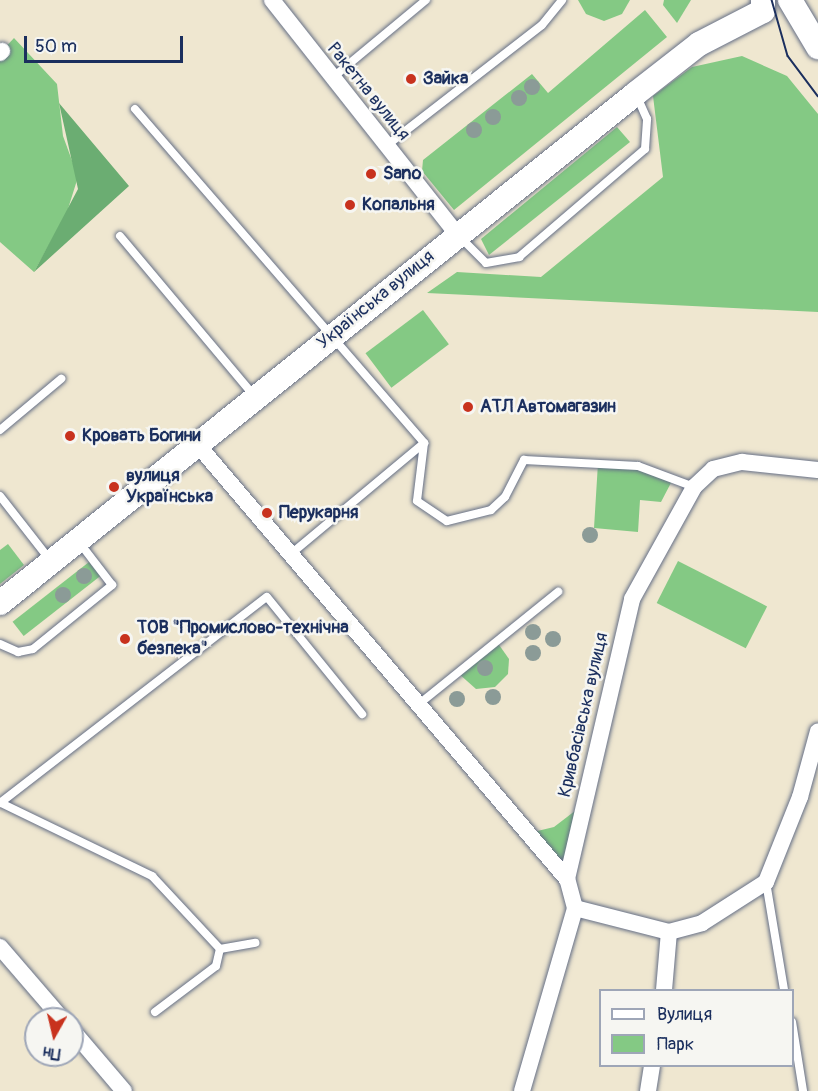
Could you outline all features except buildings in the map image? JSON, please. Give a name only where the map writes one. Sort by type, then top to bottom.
[{"type":"main road","points":[[790,0],[800,22],[818,47]]},
{"type":"main road","points":[[766,4],[800,22]]},
{"type":"main road","name":"Українська вулиця","points":[[0,603],[635,94],[699,44],[766,4]]},
{"type":"street","name":"Ракетна вулиця","points":[[272,0],[331,79],[458,234]]},
{"type":"street","points":[[197,444],[567,879]]},
{"type":"street","name":"Кривбасівська вулиця","points":[[575,908],[567,879],[632,599],[694,487],[713,469],[742,462],[818,470]]},
{"type":"street","points":[[522,1091],[575,908],[669,932],[702,922],[766,882],[800,796],[818,731]]},
{"type":"street","points":[[664,989],[669,932]]},
{"type":"street","points":[[0,947],[52,1007]]},
{"type":"street","points":[[84,1044],[124,1091]]},
{"type":"street","points":[[648,1091],[652,1067]]},
{"type":"lane","points":[[331,79],[426,0]]},
{"type":"lane","points":[[386,146],[542,25],[562,0]]},
{"type":"lane","points":[[458,234],[486,263],[519,257],[645,149],[647,119],[635,94]]},
{"type":"lane","points":[[135,110],[333,334],[424,443],[417,501],[447,521],[490,510],[505,497],[525,460],[638,466],[694,487]]},
{"type":"lane","points":[[120,236],[255,398]]},
{"type":"lane","points":[[0,430],[61,379]]},
{"type":"lane","points":[[291,554],[424,443]]},
{"type":"lane","points":[[0,496],[52,562]]},
{"type":"lane","points":[[0,644],[18,652],[33,649],[112,585],[78,541]]},
{"type":"lane","points":[[419,704],[558,592]]},
{"type":"lane","points":[[220,950],[152,876],[0,803],[267,597],[362,714]]},
{"type":"lane","points":[[766,882],[784,989]]},
{"type":"lane","points":[[220,950],[255,943]]},
{"type":"lane","points":[[155,1012],[216,966],[220,950]]},
{"type":"lane","points":[[794,1036],[802,1091]]},
{"type":"green space","points":[[578,0],[630,0],[622,14],[604,21],[586,14]]},
{"type":"green space","points":[[664,0],[691,0],[677,23],[663,5]]},
{"type":"green space","points":[[645,10],[667,37],[454,210],[422,171],[423,160],[532,74],[548,93]]},
{"type":"green space","points":[[14,38],[57,84],[63,136],[78,177],[67,212],[34,272],[0,242],[0,53]]},
{"type":"green space","points":[[742,56],[787,76],[818,114],[818,312],[427,293],[457,272],[541,277],[663,177],[653,96],[692,67]]},
{"type":"green space","points":[[59,103],[129,186],[34,272],[78,189]]},
{"type":"green space","points":[[617,127],[630,142],[489,255],[481,239]]},
{"type":"green space","points":[[423,310],[449,344],[391,388],[365,353]]},
{"type":"green space","points":[[598,463],[638,466],[673,479],[661,502],[640,500],[638,532],[594,528]]},
{"type":"green space","points":[[8,544],[24,565],[0,584],[0,550]]},
{"type":"green space","points":[[678,561],[767,606],[746,648],[657,603]]},
{"type":"green space","points":[[89,562],[100,576],[24,636],[13,622]]},
{"type":"green space","points":[[497,642],[509,659],[508,674],[495,687],[476,689],[458,673]]},
{"type":"green space","points":[[584,804],[567,879],[529,833],[554,827]]},
{"type":"tram line","points":[[772,0],[788,56],[818,96]]},
{"type":"place","name":"Зайка","points":[[411,79]]},
{"type":"place","name":"Sano","points":[[371,174]]},
{"type":"place","name":"Копальня","points":[[350,205]]},
{"type":"place","name":"АТЛ Автомагазин","points":[[468,407]]},
{"type":"place","name":"Кровать Богини","points":[[70,436]]},
{"type":"place","name":"вулиця Українська","points":[[114,487]]},
{"type":"place","name":"Перукарня","points":[[267,513]]},
{"type":"place","name":"ТОВ \"Промислово-технічна безпека\"","points":[[125,639]]}]
